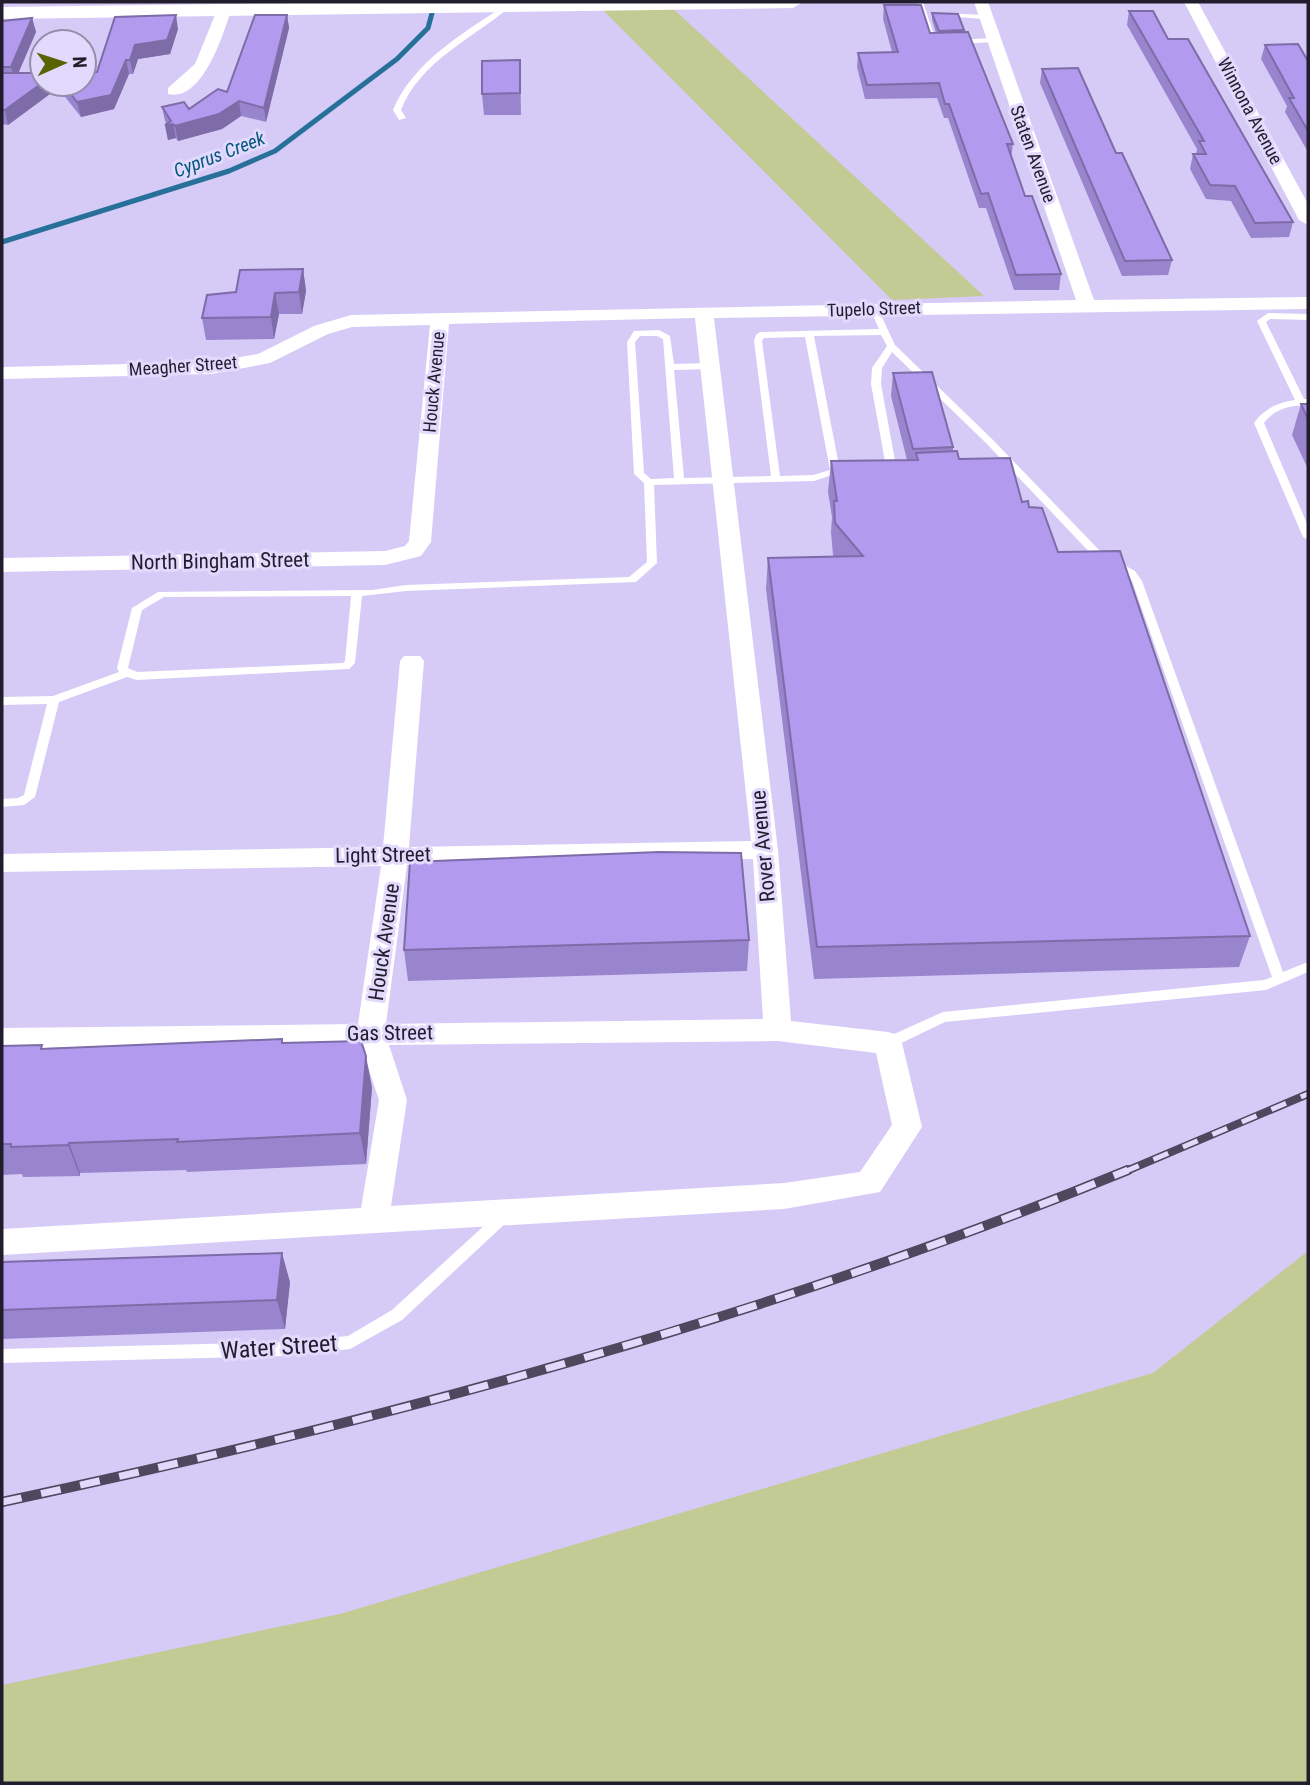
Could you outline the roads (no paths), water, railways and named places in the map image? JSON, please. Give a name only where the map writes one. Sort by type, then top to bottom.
[{"type":"main road","points":[[2,13],[224,10],[344,5],[375,7],[793,2]]},
{"type":"street","name":"Winnona Avenue","points":[[1191,2],[1308,220]]},
{"type":"street","name":"Staten Avenue","points":[[982,9],[1087,305]]},
{"type":"street","points":[[174,92],[201,71],[224,10]]},
{"type":"street","name":"Tupelo Street","points":[[440,320],[874,309],[1308,303]]},
{"type":"street","name":"Rover Avenue","points":[[704,315],[765,850],[778,1030]]},
{"type":"street","name":"Meagher Street","points":[[2,373],[212,368],[263,359],[321,330],[351,321],[440,320]]},
{"type":"street","name":"Houck Avenue","points":[[421,529],[440,320]]},
{"type":"street","name":"North Bingham Street","points":[[2,565],[395,557],[407,555],[418,547],[421,529]]},
{"type":"street","name":"Houck Avenue","points":[[374,1220],[393,1100],[372,1033],[395,855],[412,661]]},
{"type":"street","name":"Light Street","points":[[2,863],[765,850]]},
{"type":"street","points":[[2,1242],[784,1196],[869,1182],[907,1127],[888,1043],[778,1030]]},
{"type":"street","name":"Gas Street","points":[[2,1039],[778,1030]]},
{"type":"lane","points":[[920,2],[933,43],[992,40]]},
{"type":"lane","points":[[402,118],[397,110],[399,99],[415,80],[455,41],[508,6]]},
{"type":"lane","points":[[924,15],[982,9]]},
{"type":"lane","points":[[874,309],[891,346],[1098,555],[1131,573],[1137,581],[1279,979]]},
{"type":"lane","points":[[1308,317],[1268,316],[1261,321],[1305,402],[1280,405],[1259,423],[1308,537]]},
{"type":"lane","points":[[776,479],[758,341],[765,333],[883,332]]},
{"type":"lane","points":[[679,481],[664,334],[632,335],[639,474],[649,482],[814,478],[835,471],[809,333]]},
{"type":"lane","points":[[891,346],[877,368],[876,384],[891,467],[897,474],[909,478]]},
{"type":"lane","points":[[669,367],[710,366]]},
{"type":"lane","points":[[1006,474],[1020,474]]},
{"type":"lane","points":[[126,673],[122,668],[137,608],[162,594],[357,593],[406,588],[632,580],[652,563],[649,482]]},
{"type":"lane","points":[[2,701],[54,700],[126,673],[137,676],[350,663],[357,593]]},
{"type":"lane","points":[[2,803],[20,803],[29,797],[54,700]]},
{"type":"lane","points":[[888,1043],[943,1017],[1266,985],[1308,967]]},
{"type":"lane","name":"Water Street","points":[[2,1356],[285,1349],[350,1342],[397,1315],[509,1212]]},
{"type":"waterway","name":"Cyprus Creek","points":[[2,242],[229,171],[275,151],[397,59],[428,28],[435,2]]},
{"type":"railway","points":[[1124,1172],[1308,1094]]},
{"type":"railway","points":[[2,1502],[288,1437],[572,1361],[714,1319],[853,1273],[1128,1170]]}]
